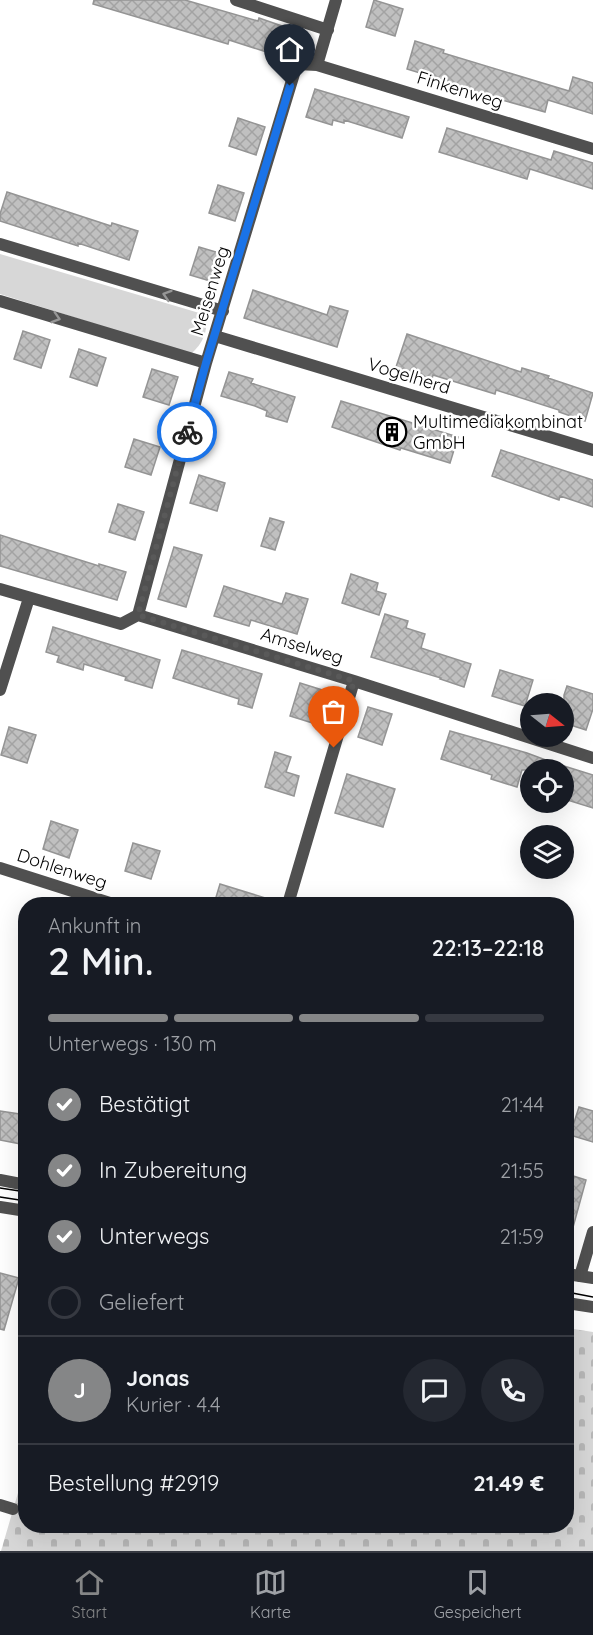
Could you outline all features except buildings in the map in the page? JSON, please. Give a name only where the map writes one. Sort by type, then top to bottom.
[{"type":"street","points":[[236,0],[328,30]]},
{"type":"street","points":[[317,65],[336,0]]},
{"type":"street","name":"Meisenweg","points":[[138,615],[206,363],[297,64],[317,65]]},
{"type":"street","name":"Finkenweg","points":[[317,65],[593,149]]},
{"type":"street","points":[[0,244],[223,312]]},
{"type":"street","points":[[0,301],[206,363]]},
{"type":"street","name":"Vogelherd","points":[[215,336],[593,450]]},
{"type":"street","name":"Amselweg","points":[[0,589],[121,624],[138,615],[593,758]]},
{"type":"street","points":[[0,690],[29,598]]},
{"type":"street","points":[[290,897],[354,681]]},
{"type":"street","name":"Dohlenweg","points":[[0,868],[91,897]]},
{"type":"street","points":[[0,1180],[18,1183]]},
{"type":"street","points":[[0,1207],[18,1210]]},
{"type":"street","points":[[580,1276],[593,1232]]},
{"type":"street","points":[[574,1275],[593,1278]]},
{"type":"street","points":[[574,1304],[593,1307]]},
{"type":"street","points":[[0,1505],[13,1509]]},
{"type":"green space","points":[[0,254],[206,315],[204,337],[191,354],[0,294]]},
{"type":"green space","points":[[574,1329],[593,1332],[593,1551],[1,1551],[18,1493],[18,1533],[574,1533]]},
{"type":"tram line","points":[[0,1188],[18,1191]]},
{"type":"tram line","points":[[0,1197],[18,1200]]},
{"type":"tram line","points":[[574,1293],[593,1297]]},
{"type":"way so far","points":[[187,432],[138,615],[354,681],[334,748]]},
{"type":"place","name":"Multimediakombinat GmbH","points":[[392,432]]},
{"type":"route","points":[[187,432],[290,86]]}]
